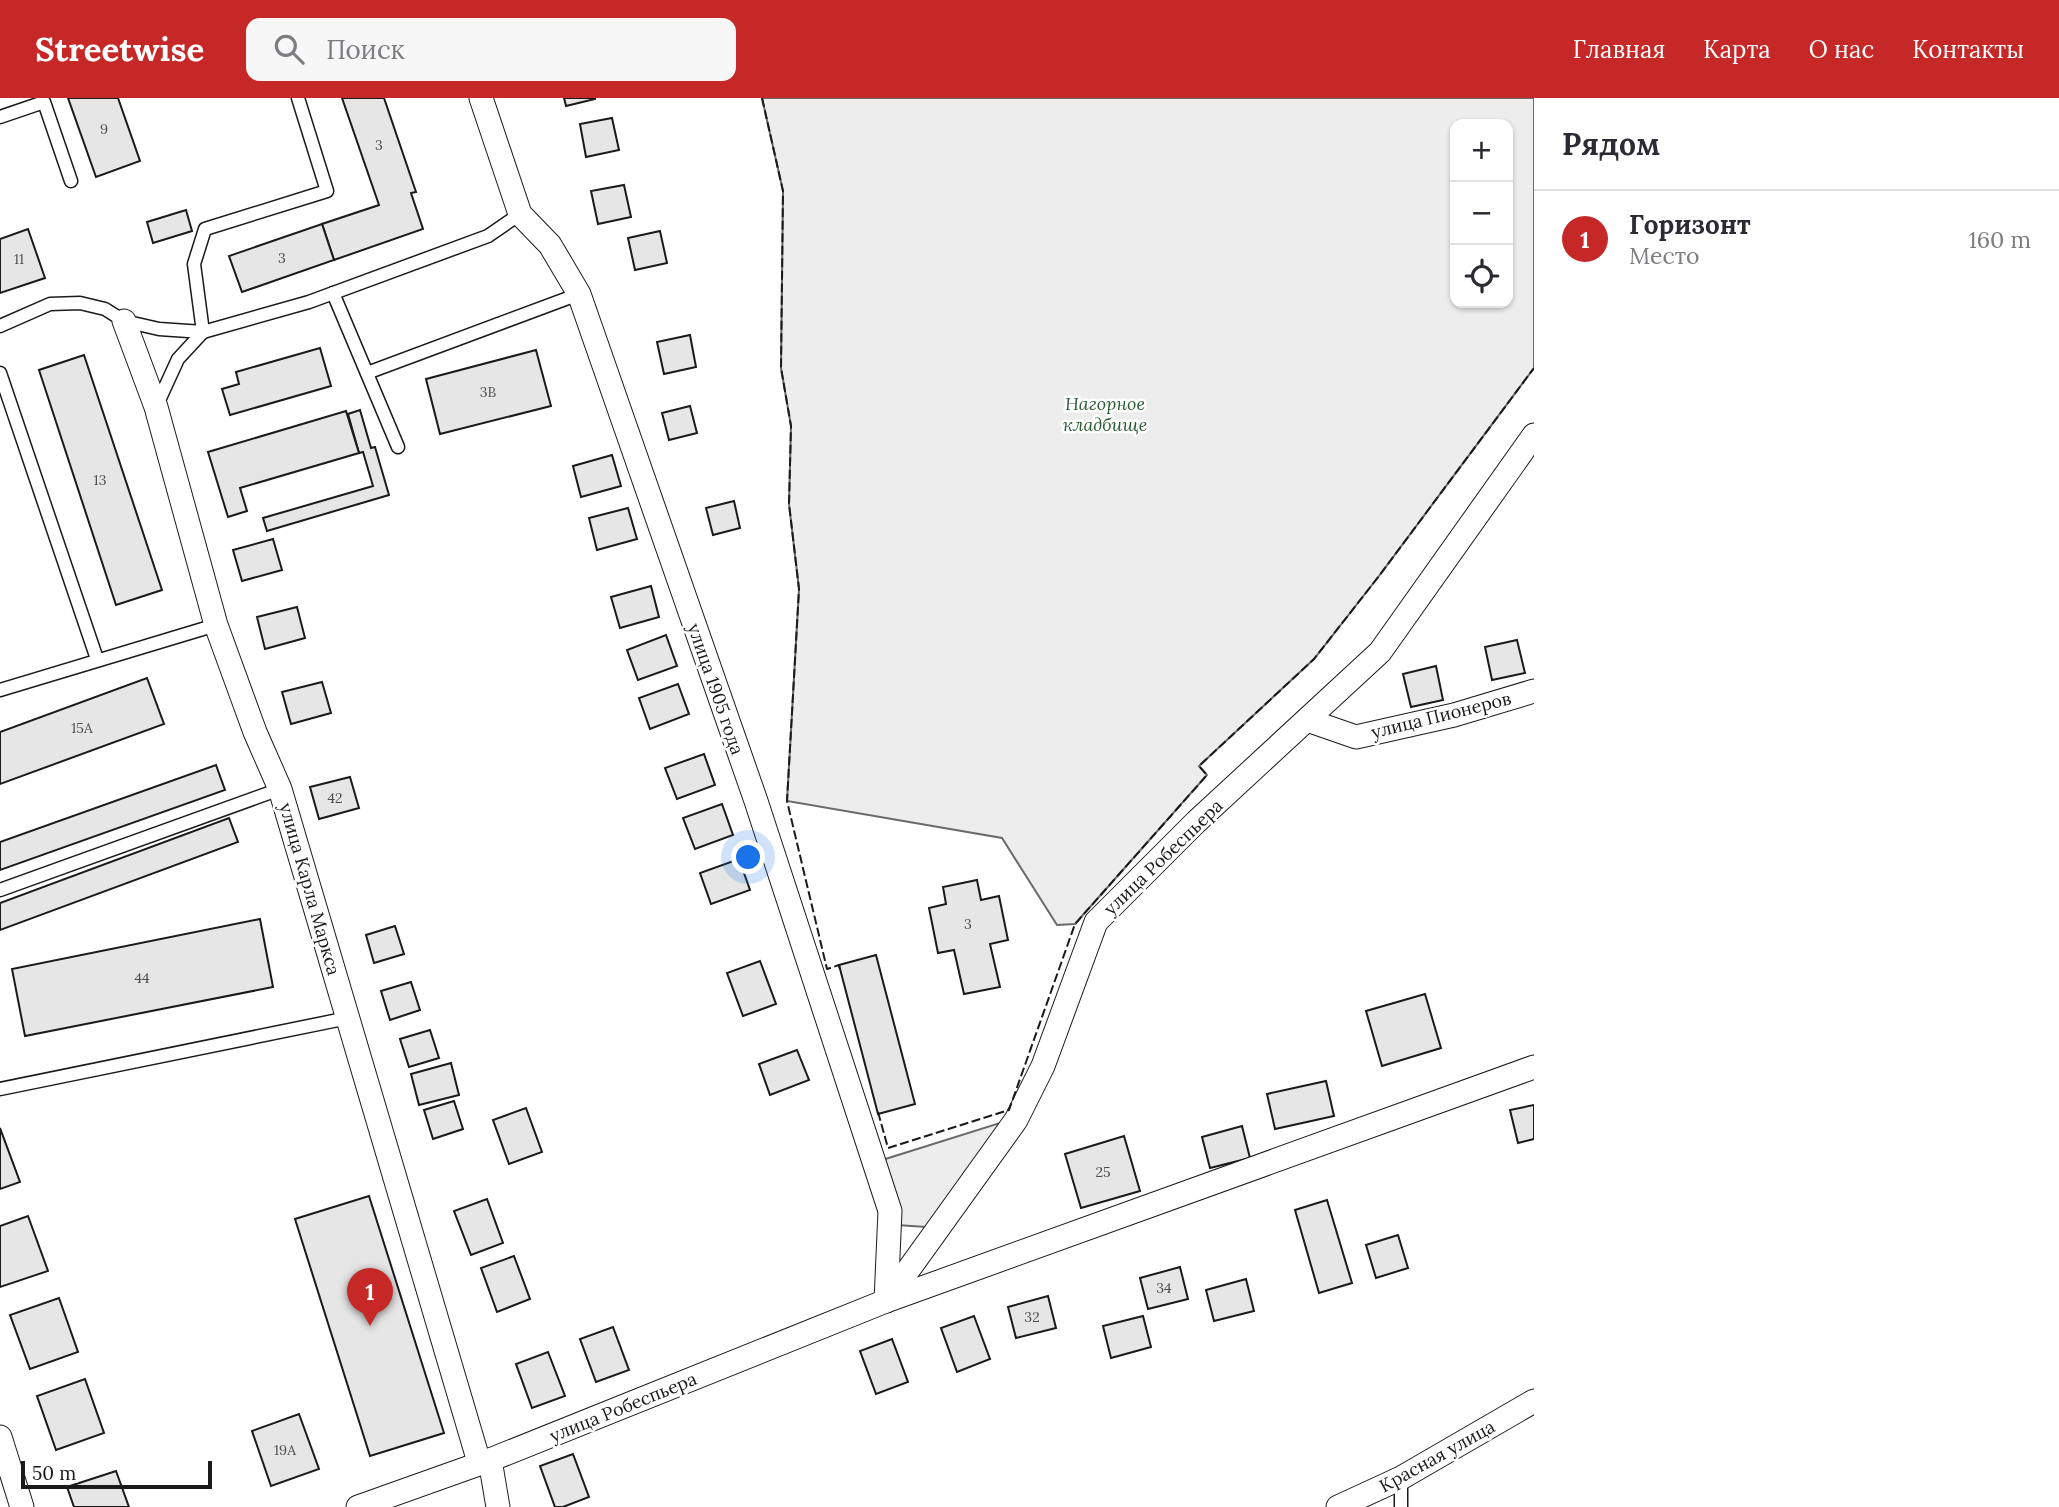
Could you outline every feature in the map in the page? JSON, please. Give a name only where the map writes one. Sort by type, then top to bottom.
[{"type":"street","name":"улица 1905 года","points":[[481,98],[520,214],[551,245],[579,295],[755,802],[890,1211],[886,1301]]},
{"type":"street","name":"улица Карла Маркса","points":[[124,321],[156,407],[216,625],[255,732],[280,789],[498,1507]]},
{"type":"street","name":"улица Робеспьера","points":[[886,1301],[1016,1120],[1043,1066],[1096,922],[1196,822],[1380,652],[1534,435]]},
{"type":"street","name":"улица Пионеров","points":[[1307,720],[1356,737],[1454,715],[1534,691]]},
{"type":"street","name":"улица Робеспьера","points":[[358,1507],[484,1461],[886,1301],[1534,1067]]},
{"type":"street","name":"Красная улица","points":[[1338,1507],[1401,1478],[1534,1401]]},
{"type":"street","points":[[0,1437],[22,1507]]},
{"type":"lane","points":[[203,332],[194,264],[205,229],[327,191],[298,98]]},
{"type":"lane","points":[[0,117],[44,102],[71,181]]},
{"type":"lane","points":[[0,326],[50,304],[80,303],[105,309],[124,321],[159,329],[203,332],[309,302],[488,236],[520,214]]},
{"type":"lane","points":[[333,293],[398,447]]},
{"type":"lane","points":[[367,373],[579,295]]},
{"type":"lane","points":[[156,407],[178,359],[203,332]]},
{"type":"lane","points":[[0,373],[97,659]]},
{"type":"lane","points":[[0,690],[216,625]]},
{"type":"lane","points":[[0,890],[280,789]]},
{"type":"lane","points":[[0,1089],[348,1018]]},
{"type":"lane","points":[[1401,1478],[1401,1507]]},
{"type":"shaded area","name":"Нагорное кладбище","points":[[762,98],[1534,98],[1534,368],[1314,659],[1199,766],[1207,775],[1075,924],[1057,925],[1002,838],[787,801],[799,589],[789,504],[791,426],[781,368],[783,191]]},
{"type":"shaded area","points":[[1003,1122],[926,1227],[897,1225],[879,1161]]},
{"type":"building","points":[[68,98],[118,98],[140,161],[96,177]]},
{"type":"building","points":[[342,98],[384,98],[416,192],[411,193],[423,229],[334,260],[322,224],[379,205]]},
{"type":"building","points":[[564,98],[595,98],[595,99],[566,106]]},
{"type":"building","points":[[612,118],[619,150],[586,157],[580,124]]},
{"type":"building","points":[[624,185],[631,217],[598,224],[591,191]]},
{"type":"building","points":[[186,210],[192,231],[153,243],[147,222]]},
{"type":"building","points":[[322,224],[334,260],[242,292],[229,256]]},
{"type":"building","points":[[28,229],[45,278],[0,293],[0,239]]},
{"type":"building","points":[[660,231],[667,263],[635,270],[628,238]]},
{"type":"building","points":[[690,335],[696,367],[664,374],[657,342]]},
{"type":"building","points":[[320,348],[331,386],[230,415],[222,389],[239,384],[236,372]]},
{"type":"building","points":[[536,350],[551,406],[440,434],[426,379]]},
{"type":"building","points":[[84,355],[162,590],[116,605],[39,370]]},
{"type":"building","points":[[690,406],[697,433],[669,440],[662,413]]},
{"type":"building","points":[[360,410],[371,448],[375,447],[389,495],[267,531],[263,518],[373,486],[363,452],[359,453],[348,414]]},
{"type":"building","points":[[346,411],[359,453],[240,488],[247,511],[228,517],[208,452]]},
{"type":"building","points":[[612,455],[621,486],[581,497],[573,466]]},
{"type":"building","points":[[734,501],[740,528],[713,535],[706,508]]},
{"type":"building","points":[[628,508],[637,539],[597,550],[589,518]]},
{"type":"building","points":[[273,539],[282,570],[242,581],[233,550]]},
{"type":"building","points":[[651,586],[659,617],[620,628],[611,597]]},
{"type":"building","points":[[297,607],[305,638],[265,649],[257,617]]},
{"type":"building","points":[[666,635],[677,666],[638,680],[627,650]]},
{"type":"building","points":[[1517,640],[1525,673],[1492,680],[1485,647]]},
{"type":"building","points":[[1436,666],[1443,700],[1411,707],[1403,674]]},
{"type":"building","points":[[147,678],[164,724],[0,784],[0,732]]},
{"type":"building","points":[[322,682],[331,713],[291,724],[282,692]]},
{"type":"building","points":[[678,684],[689,714],[650,729],[639,698]]},
{"type":"building","points":[[704,754],[715,785],[677,799],[665,768]]},
{"type":"building","points":[[216,765],[225,790],[0,870],[0,842]]},
{"type":"building","points":[[350,777],[359,808],[319,819],[310,787]]},
{"type":"building","points":[[722,804],[733,835],[695,849],[683,818]]},
{"type":"building","points":[[229,818],[238,842],[0,930],[0,903]]},
{"type":"building","points":[[739,859],[750,890],[711,904],[700,873]]},
{"type":"building","points":[[977,880],[981,900],[999,896],[1008,940],[990,944],[1000,987],[964,994],[954,950],[938,953],[929,908],[946,904],[943,887]]},
{"type":"building","points":[[260,919],[273,987],[25,1036],[12,969]]},
{"type":"building","points":[[395,926],[404,954],[374,963],[366,935]]},
{"type":"building","points":[[876,955],[915,1104],[878,1114],[839,965]]},
{"type":"building","points":[[760,961],[776,1004],[743,1016],[727,973]]},
{"type":"building","points":[[411,982],[420,1010],[390,1020],[381,991]]},
{"type":"building","points":[[1425,994],[1441,1048],[1382,1066],[1366,1011]]},
{"type":"building","points":[[430,1030],[439,1058],[409,1067],[400,1039]]},
{"type":"building","points":[[797,1050],[809,1080],[770,1095],[759,1064]]},
{"type":"building","points":[[451,1063],[459,1095],[419,1105],[411,1074]]},
{"type":"building","points":[[1326,1081],[1334,1116],[1275,1129],[1267,1094]]},
{"type":"building","points":[[454,1101],[463,1129],[433,1139],[424,1110]]},
{"type":"building","points":[[1534,1105],[1534,1139],[1518,1143],[1510,1110]]},
{"type":"building","points":[[526,1108],[542,1152],[509,1164],[493,1120]]},
{"type":"building","points":[[1242,1126],[1250,1158],[1210,1168],[1202,1137]]},
{"type":"building","points":[[0,1128],[20,1182],[0,1189]]},
{"type":"building","points":[[1124,1136],[1140,1191],[1081,1208],[1065,1154]]},
{"type":"building","points":[[369,1196],[444,1433],[370,1456],[295,1219]]},
{"type":"building","points":[[487,1199],[503,1243],[471,1255],[454,1211]]},
{"type":"building","points":[[1327,1200],[1352,1283],[1319,1293],[1295,1210]]},
{"type":"building","points":[[28,1216],[48,1271],[0,1287],[0,1226]]},
{"type":"building","points":[[1398,1235],[1408,1268],[1376,1278],[1366,1245]]},
{"type":"building","points":[[514,1256],[530,1299],[497,1312],[481,1268]]},
{"type":"building","points":[[1180,1267],[1188,1299],[1148,1309],[1140,1278]]},
{"type":"building","points":[[1246,1279],[1254,1311],[1214,1321],[1206,1290]]},
{"type":"building","points":[[1048,1296],[1056,1328],[1016,1338],[1008,1307]]},
{"type":"building","points":[[59,1298],[78,1352],[30,1369],[10,1315]]},
{"type":"building","points":[[974,1316],[990,1359],[957,1372],[941,1328]]},
{"type":"building","points":[[1143,1316],[1151,1347],[1111,1358],[1103,1326]]},
{"type":"building","points":[[613,1327],[629,1370],[596,1382],[580,1339]]},
{"type":"building","points":[[892,1339],[908,1382],[876,1394],[860,1351]]},
{"type":"building","points":[[548,1352],[565,1396],[532,1408],[516,1364]]},
{"type":"building","points":[[85,1379],[104,1433],[56,1450],[37,1396]]},
{"type":"building","points":[[299,1414],[319,1469],[271,1486],[252,1431]]},
{"type":"building","points":[[573,1454],[589,1497],[563,1507],[555,1507],[540,1466]]},
{"type":"building","points":[[116,1471],[129,1507],[74,1507],[67,1487]]},
{"type":"fence","points":[[762,98],[783,191],[781,368],[791,426],[789,504],[799,589],[787,801],[827,969],[839,965],[840,970]]},
{"type":"fence","points":[[878,1112],[888,1148],[1009,1110],[1075,924],[1207,775],[1199,766],[1314,659],[1534,368]]},
{"type":"place","name":"Горизонт","points":[[370,1326]]}]
